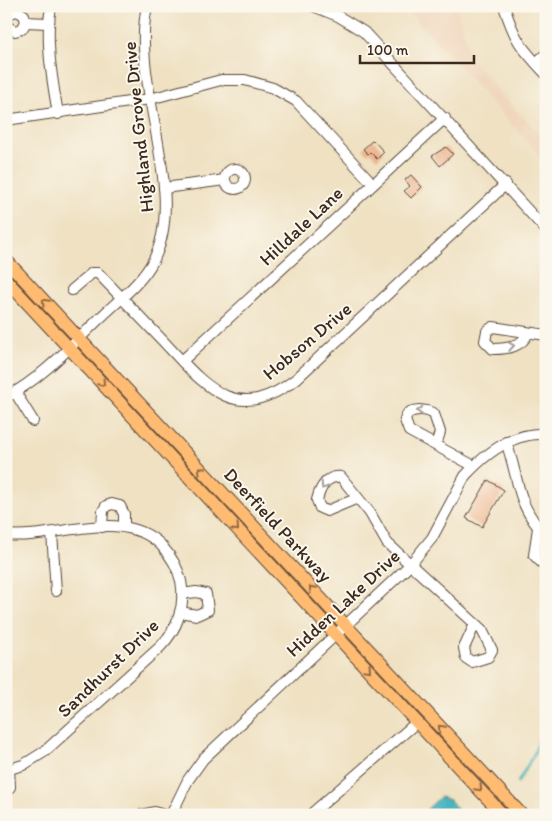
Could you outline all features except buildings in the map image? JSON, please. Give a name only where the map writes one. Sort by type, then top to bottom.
[{"type":"main road","name":"Deerfield Parkway","points":[[6,260],[74,342],[335,634],[503,815]]},
{"type":"main road","name":"Deerfield Parkway","points":[[6,280],[74,342],[345,624],[522,815]]},
{"type":"street","points":[[51,6],[48,22],[50,62],[58,114]]},
{"type":"street","name":"Highland Grove Drive","points":[[33,421],[11,394],[74,342],[137,283],[154,260],[166,223],[164,188],[145,61],[147,6]]},
{"type":"street","points":[[313,6],[338,16],[364,32],[506,184],[546,230]]},
{"type":"street","points":[[504,6],[513,34],[521,48],[546,74]]},
{"type":"street","points":[[6,20],[8,27],[15,31],[22,29],[26,22],[48,22]]},
{"type":"street","points":[[536,64],[546,54]]},
{"type":"street","points":[[6,120],[58,114],[150,99],[221,80],[245,80],[274,88],[296,101],[373,184]]},
{"type":"street","name":"Hilldale Lane","points":[[182,361],[445,118]]},
{"type":"street","points":[[164,188],[225,180]]},
{"type":"street","name":"Hobson Drive","points":[[72,290],[88,275],[96,272],[202,383],[232,398],[252,399],[272,395],[296,379],[506,184]]},
{"type":"street","points":[[528,333],[546,335]]},
{"type":"street","name":"Hidden Lake Drive","points":[[171,815],[188,780],[203,759],[424,550],[465,476],[474,466],[488,452],[506,442],[529,435],[546,434]]},
{"type":"street","points":[[506,442],[513,461],[522,504],[538,528],[546,536]]},
{"type":"street","points":[[436,445],[474,466]]},
{"type":"street","points":[[358,498],[370,513],[386,543],[475,624]]},
{"type":"street","points":[[102,527],[103,511],[106,506],[112,504],[120,506],[124,514],[124,526]]},
{"type":"street","name":"Sandhurst Drive","points":[[6,535],[52,533],[124,526],[143,532],[167,552],[179,573],[182,594],[180,612],[169,638],[160,648],[33,761],[8,770]]},
{"type":"street","points":[[538,528],[534,555],[541,562],[546,563]]},
{"type":"street","points":[[52,533],[56,591]]},
{"type":"street","points":[[180,612],[197,615],[208,610],[206,594],[196,592],[182,594]]},
{"type":"street","points":[[310,815],[417,722]]},
{"type":"street","points":[[6,793],[10,787],[8,770]]},
{"type":"street","points":[[141,815],[154,812],[164,815]]},
{"type":"shaded area","points":[[404,6],[456,6],[471,58],[496,89],[546,141],[546,162]]},
{"type":"water","points":[[440,797],[450,800],[462,815],[421,815]]},
{"type":"waterway","points":[[518,782],[534,754],[539,740],[546,731]]}]
